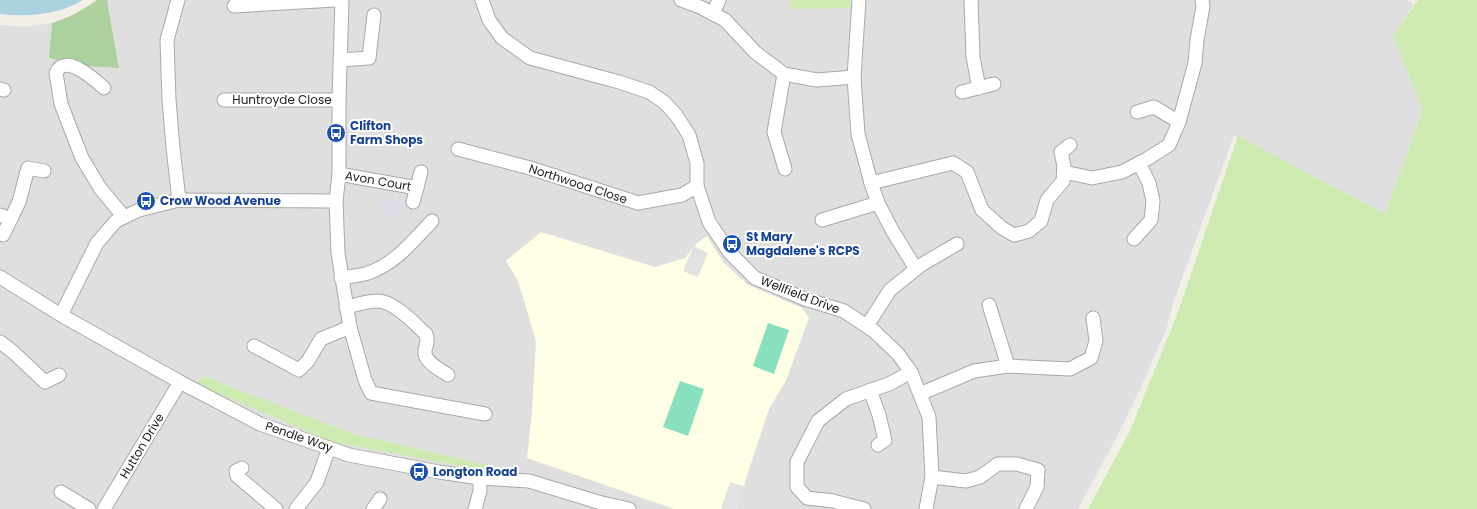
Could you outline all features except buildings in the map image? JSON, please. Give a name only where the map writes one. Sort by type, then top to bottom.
[{"type":"street","points":[[178,0],[167,40],[172,148],[179,200]]},
{"type":"street","points":[[234,6],[335,0]]},
{"type":"street","points":[[342,0],[339,100],[339,174],[336,202],[338,254],[350,327],[365,380],[371,393],[485,414]]},
{"type":"street","name":"Wellfield Drive","points":[[482,0],[489,20],[502,38],[530,58],[619,82],[649,92],[664,102],[676,115],[689,135],[696,163],[697,186],[710,222],[716,234],[730,253],[756,278],[805,299],[844,311],[874,331],[898,354],[911,372],[929,417],[932,477],[926,509]]},
{"type":"street","points":[[681,0],[725,20],[755,52],[784,74],[817,80],[854,77]]},
{"type":"street","points":[[713,14],[719,0]]},
{"type":"street","points":[[859,0],[854,77],[858,134],[878,203],[892,230],[916,269]]},
{"type":"street","points":[[971,0],[973,56],[980,88]]},
{"type":"street","points":[[1064,172],[1092,178],[1122,172],[1169,145],[1179,122],[1195,63],[1197,40],[1203,6],[1202,0]]},
{"type":"street","points":[[340,60],[370,58],[374,15]]},
{"type":"street","points":[[104,88],[89,75],[74,67],[61,66],[56,73],[61,104],[82,158],[100,188],[124,217]]},
{"type":"street","points":[[784,74],[774,132],[785,169]]},
{"type":"street","points":[[962,92],[994,84]]},
{"type":"street","name":"Huntroyde Close","points":[[224,100],[339,100]]},
{"type":"street","points":[[1137,112],[1154,107],[1179,122]]},
{"type":"street","points":[[871,183],[953,163],[967,172],[982,210],[1002,228],[1014,235],[1029,231],[1041,221],[1048,200],[1063,181],[1064,166],[1061,152],[1070,145]]},
{"type":"street","name":"Northwood Close","points":[[458,149],[530,168],[638,203],[682,195],[697,186]]},
{"type":"street","points":[[4,235],[6,217],[23,190],[29,162],[44,171]]},
{"type":"street","points":[[1134,239],[1151,220],[1153,201],[1149,183],[1139,163]]},
{"type":"street","name":"Avon Court","points":[[414,202],[421,172]]},
{"type":"street","name":"Avon Court","points":[[339,174],[417,188]]},
{"type":"street","points":[[61,315],[97,243],[116,221],[139,210],[179,200],[336,202]]},
{"type":"street","points":[[822,220],[878,203]]},
{"type":"street","points":[[341,278],[367,274],[387,264],[400,254],[432,221]]},
{"type":"street","points":[[867,326],[890,290],[916,269],[957,244]]},
{"type":"street","name":"Pendle Way","points":[[0,277],[61,315],[180,382],[260,424],[349,455],[480,478],[529,481],[597,505],[629,509]]},
{"type":"street","points":[[346,307],[378,300],[388,303],[398,309],[426,334],[428,339],[425,352],[426,358],[448,376]]},
{"type":"street","points":[[989,305],[1008,366]]},
{"type":"street","points":[[920,394],[974,371],[1008,366],[1070,369],[1090,358],[1096,341],[1093,318]]},
{"type":"street","points":[[254,346],[299,370],[308,361],[322,339],[350,327]]},
{"type":"street","points":[[0,342],[12,351],[45,382],[59,375]]},
{"type":"street","points":[[864,509],[833,501],[807,498],[797,487],[797,462],[818,421],[846,399],[889,384],[911,372]]},
{"type":"street","name":"Hutton Drive","points":[[104,509],[180,382]]},
{"type":"street","points":[[870,390],[879,414],[885,440],[878,445]]},
{"type":"street","points":[[296,509],[317,482],[329,448]]},
{"type":"street","points":[[932,477],[966,481],[980,477],[998,464],[1018,464],[1038,470],[1037,487],[1026,509]]},
{"type":"street","points":[[242,468],[239,468],[236,471],[237,476],[276,509]]},
{"type":"street","points":[[475,509],[480,491],[480,478]]},
{"type":"street","points":[[61,492],[89,509]]},
{"type":"shaded area","points":[[107,0],[1407,0],[1414,4],[1393,36],[1423,110],[1385,214],[1234,135],[1173,303],[1167,328],[1142,385],[1117,436],[1078,509],[0,509],[0,25],[25,27],[52,23],[50,58],[119,67]]},
{"type":"shaded area","points":[[382,196],[407,203],[409,206],[388,218],[380,208]]},
{"type":"shaded area","points":[[541,232],[655,267],[685,258],[697,243],[707,236],[724,263],[748,285],[802,308],[809,318],[786,380],[769,409],[736,509],[674,509],[527,458],[532,411],[536,341],[518,281],[506,261]]},
{"type":"shaded area","points":[[694,246],[708,253],[698,277],[683,271]]},
{"type":"shaded area","points":[[730,482],[744,486],[736,509],[721,509]]},
{"type":"green space","points":[[97,0],[107,0],[119,68],[85,66],[49,58],[52,23],[64,19]]},
{"type":"green space","points":[[791,0],[850,0],[850,8],[791,9]]},
{"type":"green space","points":[[1418,0],[1477,0],[1477,509],[1088,509],[1130,431],[1178,312],[1238,136],[1385,214],[1423,110],[1393,36]]},
{"type":"green space","points":[[768,323],[789,330],[774,374],[753,366]]},
{"type":"green space","points":[[203,376],[354,434],[487,465],[488,471],[333,442],[196,384]]},
{"type":"green space","points":[[680,381],[704,389],[688,436],[663,427]]},
{"type":"water","points":[[0,0],[83,0],[53,12],[21,15],[0,14]]},
{"type":"place","name":"Clifton Farm Shops","points":[[336,133]]},
{"type":"place","name":"Crow Wood Avenue","points":[[146,201]]},
{"type":"place","name":"St Mary Magdalene's RCPS","points":[[732,244]]},
{"type":"place","name":"Longton Road","points":[[419,472]]}]
